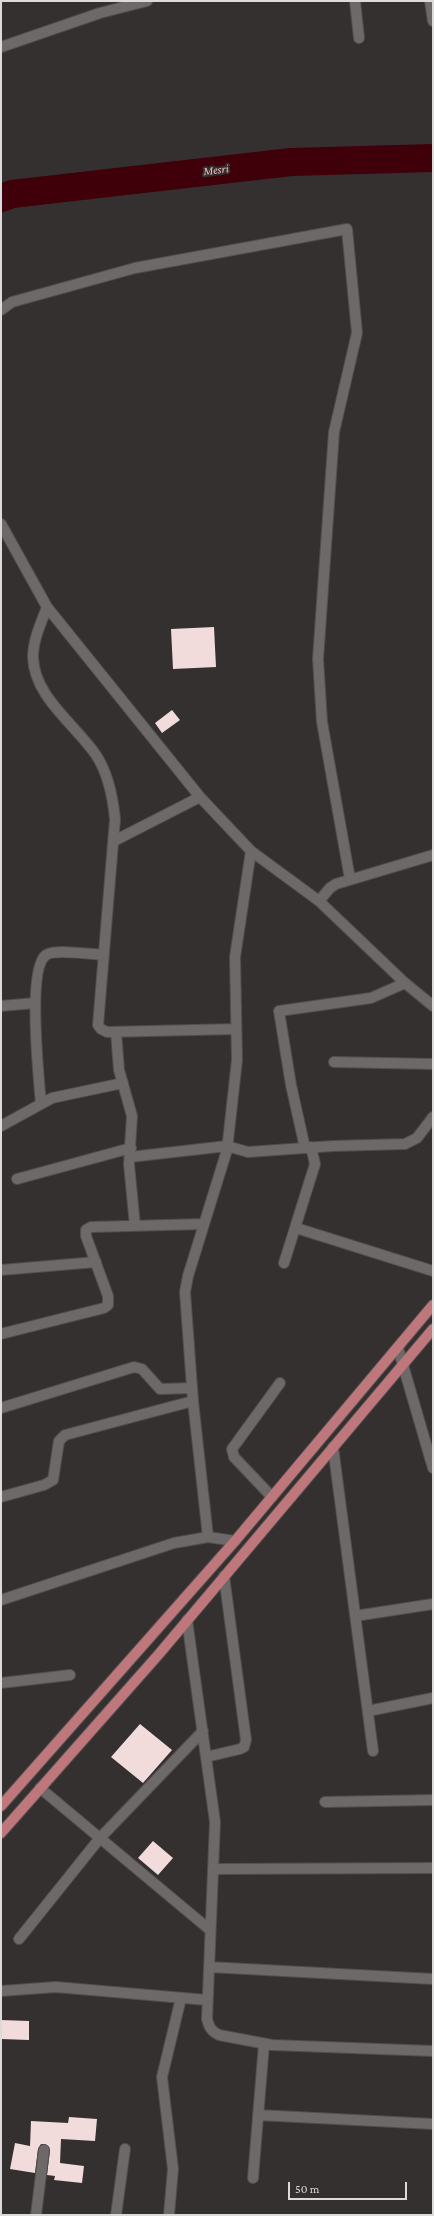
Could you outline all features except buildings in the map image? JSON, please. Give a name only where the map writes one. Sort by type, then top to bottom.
[{"type":"main road","points":[[1,1806],[235,1541],[433,1305]]},
{"type":"main road","points":[[1,1833],[187,1620],[433,1329]]},
{"type":"street","points":[[1,47],[134,2],[147,1]]},
{"type":"street","points":[[355,1],[359,38]]},
{"type":"street","points":[[430,1],[433,21]]},
{"type":"street","points":[[1,310],[12,302],[135,268],[347,229],[357,333],[334,432],[318,659],[322,722],[350,879]]},
{"type":"street","points":[[1,524],[47,607],[200,797],[252,851],[319,901],[405,983],[433,1006]]},
{"type":"street","points":[[47,607],[34,646],[35,672],[39,684],[97,756],[113,802],[115,819],[114,841],[98,1025],[101,1030],[116,1032],[236,1029]]},
{"type":"street","points":[[114,841],[200,797]]},
{"type":"street","points":[[208,1537],[193,1401],[186,1292],[188,1276],[226,1151],[237,1060],[234,957],[252,851]]},
{"type":"street","points":[[319,901],[330,888],[350,879],[433,855]]},
{"type":"street","points":[[41,1104],[35,1003],[40,964],[46,955],[52,953],[104,955]]},
{"type":"street","points":[[284,1263],[315,1164],[308,1148],[291,1085],[279,1011],[281,1009],[371,998],[405,983]]},
{"type":"street","points":[[1,1006],[35,1003]]},
{"type":"street","points":[[116,1032],[119,1070],[132,1116],[130,1153],[135,1226]]},
{"type":"street","points":[[334,1062],[433,1064]]},
{"type":"street","points":[[1,1126],[52,1098],[122,1083]]},
{"type":"street","points":[[17,1179],[130,1153],[248,1152],[405,1144],[417,1138],[433,1117]]},
{"type":"street","points":[[1,1334],[104,1308],[108,1305],[108,1296],[86,1236],[86,1230],[91,1227],[204,1224]]},
{"type":"street","points":[[296,1228],[433,1271]]},
{"type":"street","points":[[1,1270],[96,1262]]},
{"type":"street","points":[[398,1348],[433,1468]]},
{"type":"street","points":[[1,1408],[134,1367],[142,1369],[160,1389],[192,1388]]},
{"type":"street","points":[[272,1496],[234,1457],[232,1449],[280,1384]]},
{"type":"street","points":[[1,1497],[44,1485],[53,1480],[59,1441],[66,1435],[193,1401]]},
{"type":"street","points":[[333,1447],[373,1751]]},
{"type":"street","points":[[1,1600],[150,1550],[208,1537],[235,1541]]},
{"type":"street","points":[[206,1757],[240,1749],[244,1747],[246,1740],[224,1576]]},
{"type":"street","points":[[355,1616],[433,1604]]},
{"type":"street","points":[[187,1620],[215,1822],[207,2000],[207,2019],[212,2032],[264,2044],[433,2051]]},
{"type":"street","points":[[1,1683],[70,1675]]},
{"type":"street","points":[[368,1711],[433,1698]]},
{"type":"street","points":[[19,1939],[100,1838],[203,1731]]},
{"type":"street","points":[[40,1788],[210,1930]]},
{"type":"street","points":[[325,1802],[433,1800]]},
{"type":"street","points":[[213,1869],[433,1868]]},
{"type":"street","points":[[209,1967],[433,1979]]},
{"type":"street","points":[[1,1991],[56,1987],[207,2000]]},
{"type":"street","points":[[169,2215],[174,2175],[162,2077],[181,1998]]},
{"type":"street","points":[[253,2178],[264,2044]]},
{"type":"street","points":[[258,2115],[433,2124]]},
{"type":"street","points":[[116,2215],[125,2149]]},
{"type":"street","points":[[36,2215],[44,2150]]},
{"type":"waterway","name":"Mesri","points":[[1,198],[12,194],[291,162],[433,158]]}]
